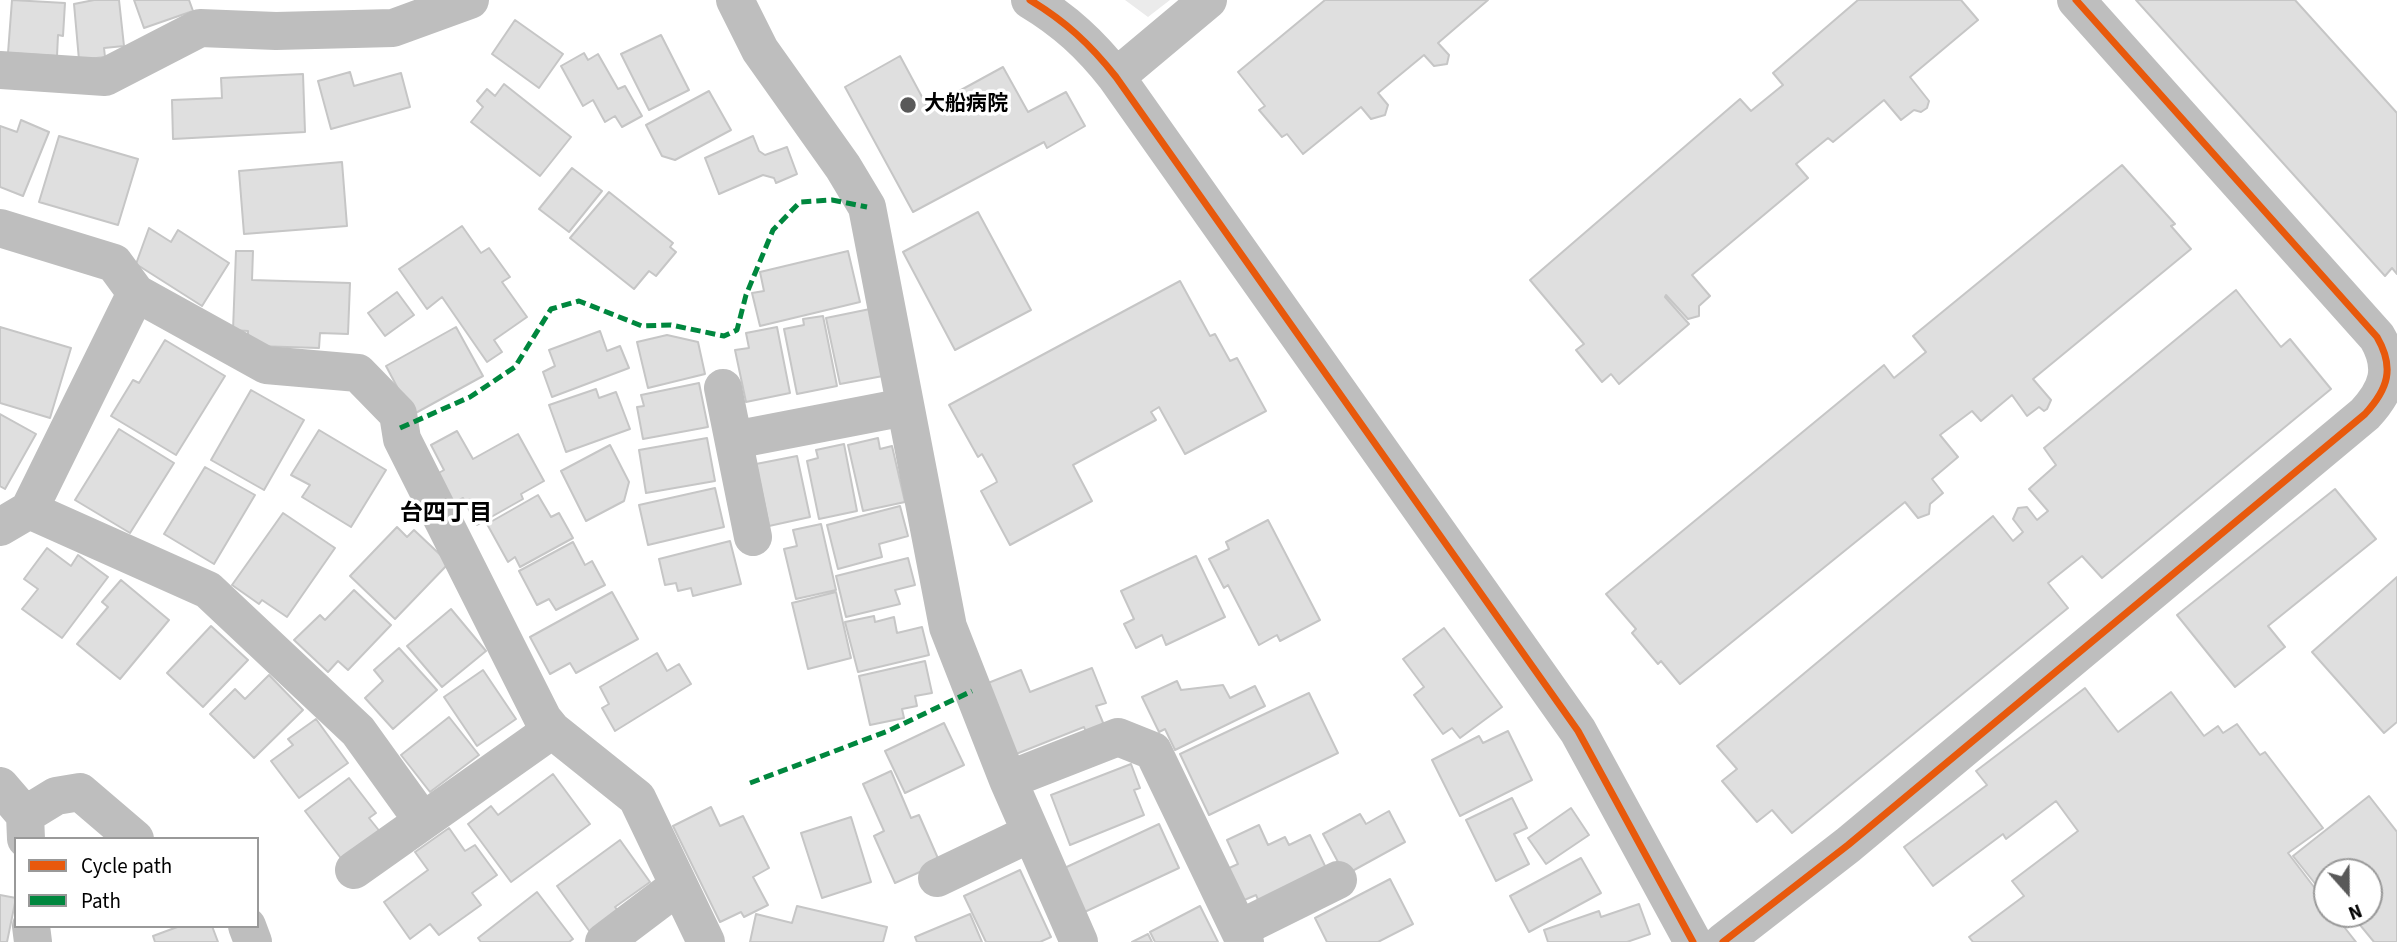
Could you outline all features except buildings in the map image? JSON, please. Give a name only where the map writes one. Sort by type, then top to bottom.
[{"type":"street","points":[[0,70],[105,77],[200,28],[276,31],[393,28],[470,0]]},
{"type":"street","points":[[735,0],[760,50],[843,167],[867,208],[948,627],[1008,780],[1079,942]]},
{"type":"street","points":[[1030,0],[1061,18],[1116,76],[1578,731],[1693,942]]},
{"type":"street","points":[[1116,76],[1208,0]]},
{"type":"street","points":[[1723,942],[1859,836],[2365,414],[2385,389],[2388,362],[2377,337],[2076,0]]},
{"type":"street","points":[[0,228],[114,263],[136,293],[266,365],[358,373],[398,414],[402,439],[547,725],[637,798],[706,942]]},
{"type":"street","points":[[136,293],[14,518],[208,590],[358,732],[422,820]]},
{"type":"street","points":[[723,388],[753,537]]},
{"type":"street","points":[[734,440],[905,407]]},
{"type":"street","points":[[354,870],[547,725]]},
{"type":"street","points":[[1008,780],[1118,737],[1153,751],[1242,936],[1338,880]]},
{"type":"street","points":[[0,786],[26,827],[56,796],[80,792],[133,837]]},
{"type":"street","points":[[937,878],[1031,833]]},
{"type":"street","points":[[604,942],[678,886]]},
{"type":"shaded area","points":[[1125,0],[1170,0],[1148,17]]},
{"type":"marked path","points":[[400,428],[470,397],[515,367],[551,309],[579,301],[642,326],[671,325],[724,336],[737,330],[746,295],[773,230],[800,202],[832,200],[867,207]]},
{"type":"marked path","points":[[750,783],[888,731],[972,691]]},
{"type":"cycle path","points":[[1030,0],[1076,34],[1116,77],[1578,731],[1693,942]]},
{"type":"cycle path","points":[[1723,942],[1848,845],[2365,414],[2384,387],[2386,359],[2377,337],[2076,0]]},
{"type":"place","name":"大船病院","points":[[908,105]]},
{"type":"district","name":"台四丁目","points":[[446,515]]}]
